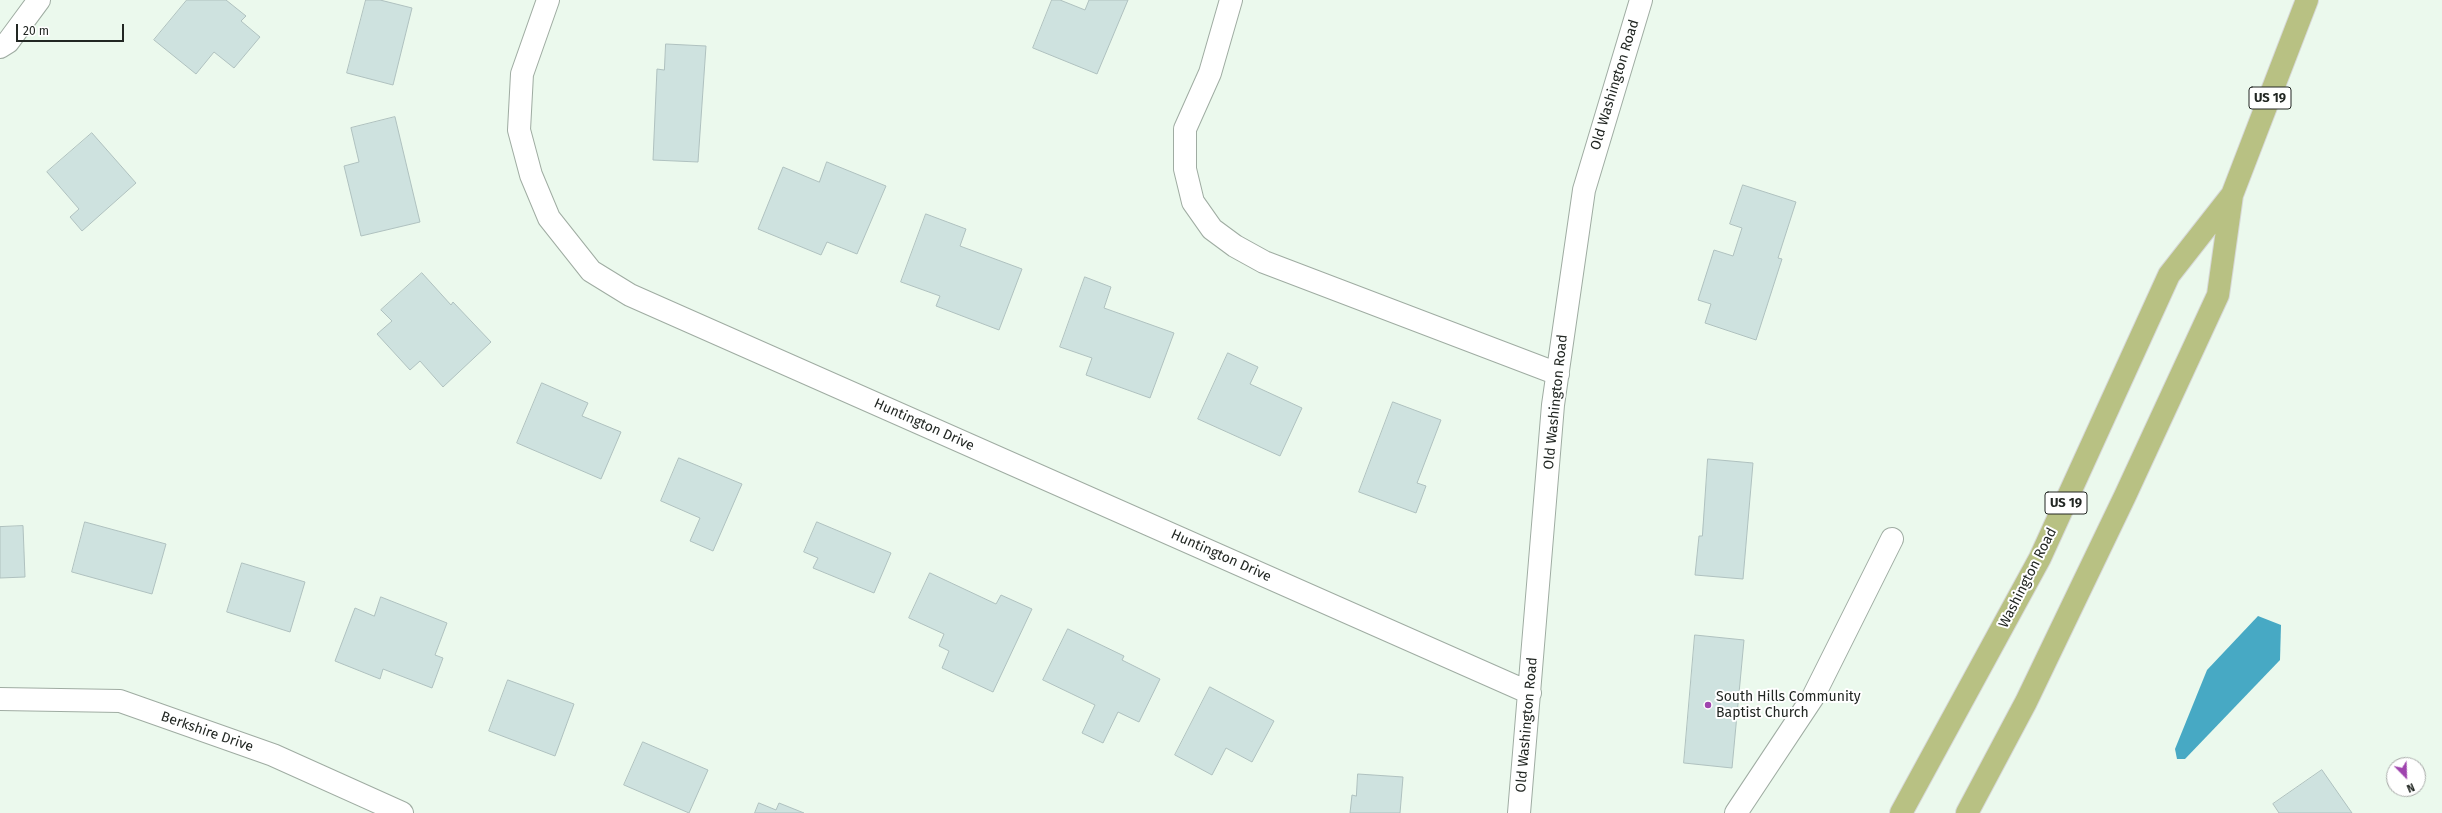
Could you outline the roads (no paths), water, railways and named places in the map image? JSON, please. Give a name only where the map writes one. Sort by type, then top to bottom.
[{"type":"main road","name":"Washington Road","points":[[1967,813],[2026,702],[2218,295],[2232,195],[2307,0]]},
{"type":"main road","name":"Washington Road","points":[[1901,813],[2040,558],[2169,276],[2232,195]]},
{"type":"street","points":[[0,47],[8,42],[39,0]]},
{"type":"street","name":"Huntington Drive","points":[[548,0],[522,74],[519,130],[531,175],[549,218],[591,270],[630,295],[1530,693]]},
{"type":"street","points":[[1231,0],[1210,73],[1185,129],[1184,169],[1193,202],[1212,229],[1235,246],[1264,262],[1558,374]]},
{"type":"street","name":"Old Washington Road","points":[[1519,813],[1552,412],[1584,190],[1641,0]]},
{"type":"street","points":[[1736,813],[1813,697],[1892,540]]},
{"type":"street","name":"Berkshire Drive","points":[[0,699],[120,702],[273,755],[402,813]]},
{"type":"water","points":[[2258,616],[2281,625],[2280,660],[2185,759],[2177,759],[2175,749],[2207,670]]},
{"type":"place","name":"South Hills Community Baptist Church","points":[[1708,705]]}]
